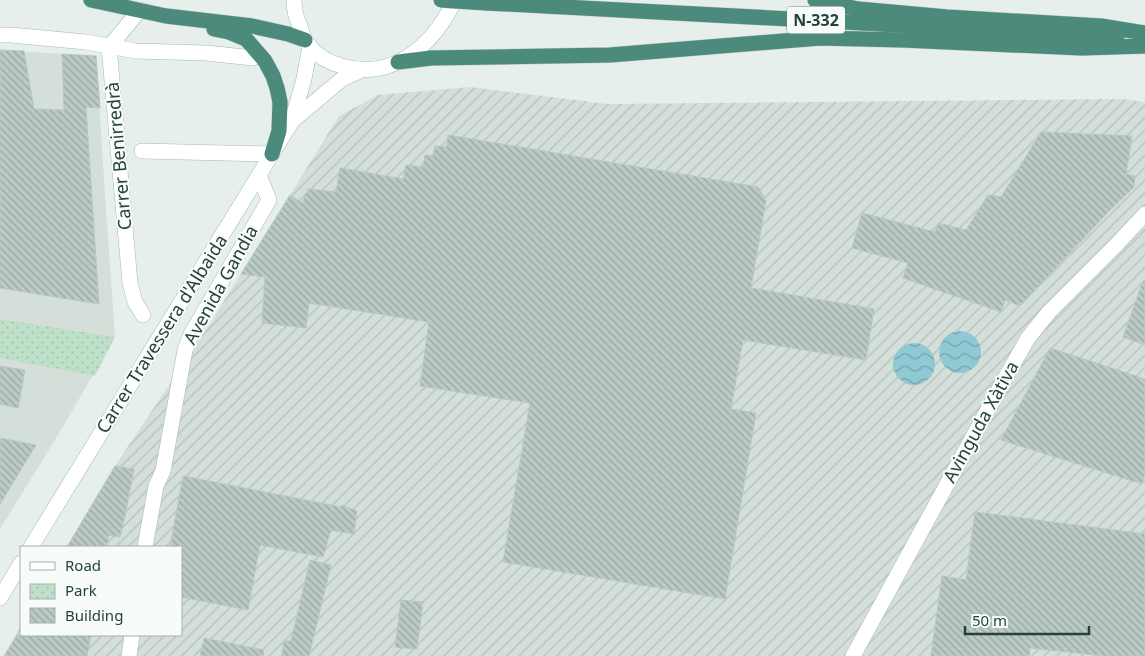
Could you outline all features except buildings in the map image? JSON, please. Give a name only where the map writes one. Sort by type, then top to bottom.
[{"type":"highway","points":[[91,0],[166,16],[206,28],[229,32],[246,39],[266,61],[277,88],[280,102],[279,131],[272,154]]},
{"type":"highway","name":"N-332","points":[[441,0],[1145,40]]},
{"type":"highway","points":[[815,0],[858,9],[947,17],[1101,26],[1145,33]]},
{"type":"highway","points":[[166,16],[252,26],[288,34],[308,43]]},
{"type":"highway","points":[[398,62],[431,58],[610,55],[820,38],[913,40],[1082,48],[1145,46]]},
{"type":"street","points":[[294,0],[295,15],[308,43],[320,56],[351,69],[362,70],[374,70],[388,66],[412,54],[438,30],[455,0]]},
{"type":"street","points":[[110,47],[140,10]]},
{"type":"street","points":[[0,35],[86,42],[136,51],[253,58]]},
{"type":"street","name":"Carrer Travessera d'Albaida","points":[[32,546],[292,121],[304,80],[308,43]]},
{"type":"street","name":"Carrer Benirredrà","points":[[110,47],[130,283],[135,302],[144,315]]},
{"type":"street","name":"Carrer Travessera d'Albaida","points":[[292,121],[342,80],[362,70]]},
{"type":"street","points":[[142,151],[272,154]]},
{"type":"street","name":"Avenida Gandia","points":[[145,546],[156,486],[163,471],[185,350],[191,334],[269,200],[259,175]]},
{"type":"street","name":"Avinguda Xàtiva","points":[[853,656],[1028,338],[1049,312],[1145,214]]},
{"type":"street","points":[[0,598],[20,565]]},
{"type":"street","points":[[129,656],[132,636]]},
{"type":"shaded area","points":[[0,50],[96,56],[115,337],[0,529]]},
{"type":"shaded area","points":[[470,87],[608,104],[1121,99],[1145,102],[1145,656],[4,656],[20,628],[20,636],[182,636],[182,546],[68,546],[115,466],[211,322],[339,116],[378,95]]},
{"type":"green space","points":[[0,319],[115,337],[95,376],[0,358]]},
{"type":"water","points":[[960,331],[975,337],[981,352],[975,367],[960,373],[945,367],[939,352],[945,337]]},
{"type":"water","points":[[914,343],[929,349],[935,364],[929,379],[914,385],[899,379],[893,364],[899,349]]}]
